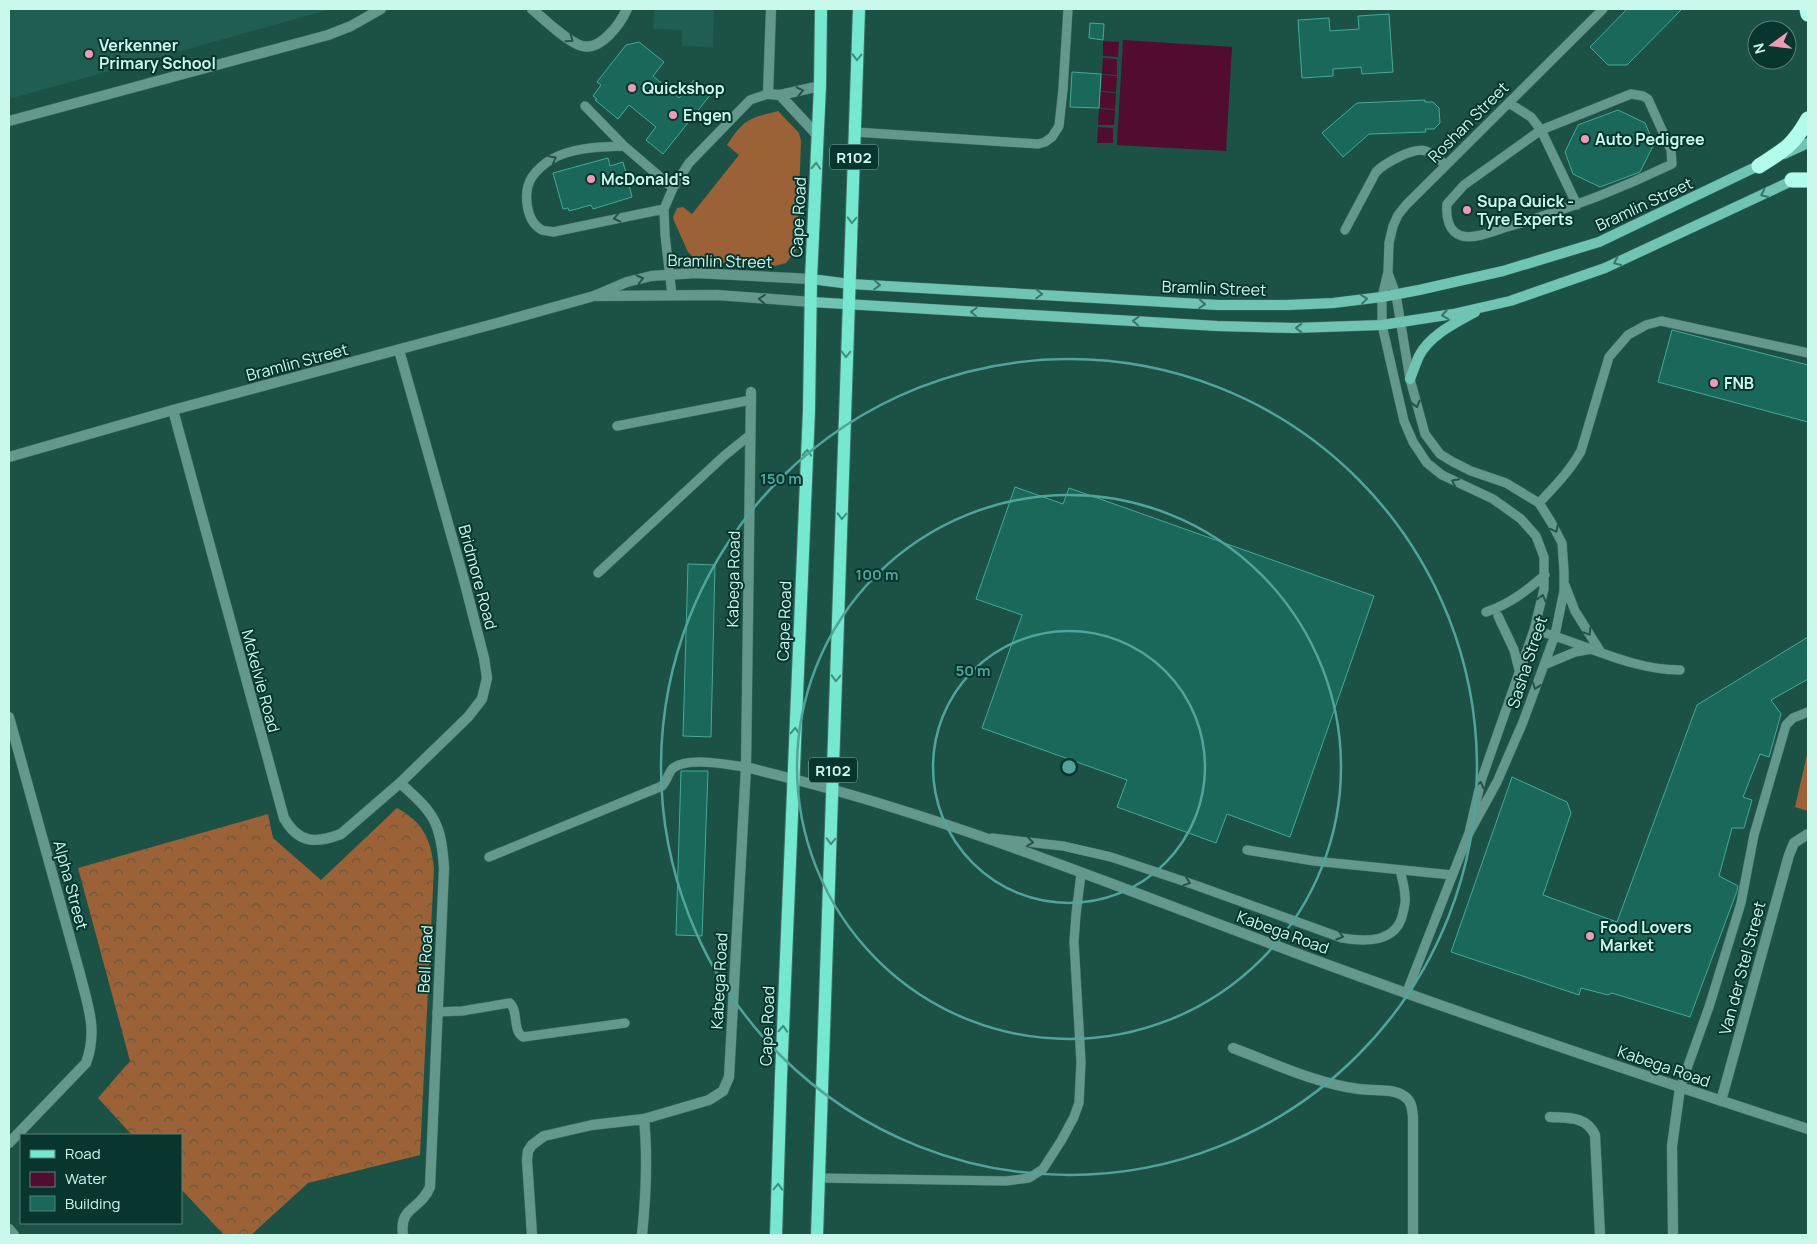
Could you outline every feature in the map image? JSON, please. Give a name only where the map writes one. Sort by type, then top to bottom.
[{"type":"highway","points":[[1808,9],[1808,14]]},
{"type":"highway","points":[[1759,166],[1788,148],[1808,119]]},
{"type":"highway","points":[[1792,180],[1808,180]]},
{"type":"main road","name":"Cape Road","points":[[776,1235],[809,410],[811,279],[820,86],[821,9]]},
{"type":"main road","name":"R102","points":[[817,1235],[859,9]]},
{"type":"main road","name":"Bramlin Street","points":[[811,279],[850,284],[1218,306],[1287,306],[1382,297],[1503,271],[1599,242],[1808,143]]},
{"type":"main road","name":"Bramlin Street","points":[[811,302],[1217,326],[1294,328],[1382,325],[1510,301],[1605,268],[1808,173]]},
{"type":"main road","points":[[1410,379],[1420,355],[1430,343],[1445,330],[1484,307]]},
{"type":"street","points":[[532,9],[573,42],[582,46],[588,46],[607,38],[622,19],[626,9]]},
{"type":"street","points":[[771,9],[768,94],[780,95],[820,86]]},
{"type":"street","points":[[9,121],[328,35],[351,26],[376,10]]},
{"type":"street","points":[[780,95],[818,136]]},
{"type":"street","name":"Bramlin Street","points":[[9,457],[173,410],[594,296],[627,282],[652,276],[696,273],[811,279]]},
{"type":"street","name":"Bramlin Street","points":[[594,296],[717,295],[811,302]]},
{"type":"street","name":"Bridmore Road","points":[[399,350],[464,580],[484,658],[487,678],[482,699],[468,716],[400,783]]},
{"type":"street","name":"Kabega Road","points":[[644,1119],[709,1100],[723,1091],[729,1077],[746,767],[751,396]]},
{"type":"street","name":"Mckelvie Road","points":[[173,410],[277,794],[284,818],[290,829],[303,838],[312,840],[330,838],[341,834],[400,783]]},
{"type":"street","name":"Alpha Street","points":[[9,717],[11,738],[90,1015],[92,1048],[86,1063],[78,1074],[9,1144]]},
{"type":"street","name":"Kabega Road","points":[[746,767],[832,789],[981,836],[1406,994],[1680,1088],[1808,1129]]},
{"type":"street","name":"Bell Road","points":[[400,783],[424,804],[436,823],[442,843],[444,868],[430,1152],[430,1187],[421,1202],[406,1214],[402,1220],[402,1235]]},
{"type":"street","name":"Van der Stel Street","points":[[1721,1101],[1789,855],[1794,843],[1808,834]]},
{"type":"street","points":[[1233,1048],[1338,1086],[1388,1091],[1399,1093],[1405,1097],[1412,1107],[1413,1117],[1413,1235]]},
{"type":"street","points":[[1673,1235],[1672,1146],[1680,1088]]},
{"type":"street","points":[[1550,1117],[1581,1121],[1588,1124],[1595,1135],[1600,1235]]},
{"type":"street","points":[[532,1235],[527,1160],[528,1152],[532,1145],[544,1136],[554,1133],[644,1119],[647,1146],[646,1193],[642,1235]]},
{"type":"street","points":[[9,1229],[14,1235]]},
{"type":"lane","points":[[855,132],[1038,144],[1045,142],[1052,137],[1059,126],[1064,89],[1068,9]]},
{"type":"lane","name":"Roshan Street","points":[[1382,325],[1382,297],[1388,272],[1389,243],[1398,215],[1603,9]]},
{"type":"lane","points":[[672,295],[664,209],[673,188],[689,163],[750,100],[768,94]]},
{"type":"lane","points":[[1631,94],[1643,96],[1648,99],[1671,150],[1672,164],[1622,188],[1546,216],[1478,235],[1462,236],[1454,232],[1448,221],[1447,204],[1464,185],[1541,130],[1631,94]]},
{"type":"lane","points":[[1509,102],[1531,117],[1541,130],[1577,205]]},
{"type":"lane","points":[[585,106],[624,146],[673,188]]},
{"type":"lane","points":[[624,146],[598,147],[567,153],[542,166],[532,177],[528,188],[527,204],[536,224],[542,230],[553,232],[664,209]]},
{"type":"lane","points":[[1344,230],[1381,166],[1413,150],[1428,151],[1446,165]]},
{"type":"lane","name":"Roshan Street","points":[[1388,272],[1396,295]]},
{"type":"lane","name":"Sasha Street","points":[[1396,295],[1410,379],[1425,434],[1440,454],[1452,462],[1471,471],[1506,483],[1539,503],[1552,522],[1562,543],[1564,580],[1564,591],[1555,635],[1523,722],[1497,782],[1469,833],[1406,994]]},
{"type":"lane","points":[[1539,503],[1570,470],[1581,451],[1609,357],[1628,335],[1646,325],[1661,321],[1808,353]]},
{"type":"lane","name":"Sasha Street","points":[[1382,325],[1404,421],[1413,442],[1427,462],[1442,475],[1493,500],[1520,519],[1536,536],[1544,557],[1544,589],[1534,630],[1481,781],[1469,833]]},
{"type":"lane","points":[[618,426],[751,396]]},
{"type":"lane","points":[[598,574],[724,456],[750,435]]},
{"type":"lane","points":[[1486,612],[1518,597],[1545,575]]},
{"type":"lane","points":[[1564,580],[1576,611],[1596,650]]},
{"type":"lane","points":[[1498,616],[1514,650],[1519,671]]},
{"type":"lane","points":[[1534,630],[1555,635],[1633,662],[1680,670]]},
{"type":"lane","points":[[1544,665],[1575,652],[1596,650]]},
{"type":"lane","points":[[1680,1088],[1710,1007],[1741,903],[1754,834],[1786,725],[1793,718],[1808,712]]},
{"type":"lane","points":[[489,857],[662,786],[670,771],[675,767],[697,761],[746,767]]},
{"type":"lane","points":[[981,836],[1063,846],[1111,857],[1342,938],[1362,941],[1374,940],[1388,935],[1402,920],[1406,899],[1400,870]]},
{"type":"lane","points":[[1247,850],[1314,861],[1452,875]]},
{"type":"lane","points":[[819,1178],[1006,1181],[1029,1178],[1043,1169],[1061,1141],[1079,1103],[1081,1062],[1074,942],[1082,874]]},
{"type":"lane","points":[[437,1012],[462,1011],[510,1003],[514,1009],[518,1032],[523,1038],[625,1023]]},
{"type":"shaded area","name":"Verkenner Primary School","points":[[9,9],[331,9],[9,99]]},
{"type":"shaded area","points":[[654,9],[714,9],[713,47],[682,46],[682,30],[653,29]]},
{"type":"green space","points":[[778,111],[799,133],[801,141],[797,249],[786,263],[771,267],[703,262],[694,258],[688,252],[674,221],[673,217],[677,208],[683,207],[692,214],[739,155],[727,145],[738,130],[754,118]]},
{"type":"green space","points":[[1808,750],[1808,811],[1795,807]]},
{"type":"green space","points":[[397,808],[406,813],[419,825],[431,848],[434,868],[420,1155],[308,1183],[251,1235],[224,1235],[182,1190],[182,1134],[131,1134],[98,1098],[130,1061],[78,868],[268,814],[273,838],[321,880]]},
{"type":"water","points":[[1123,40],[1232,47],[1226,151],[1117,145]]},
{"type":"water","points":[[1103,41],[1119,42],[1118,57],[1103,56]]},
{"type":"water","points":[[1103,58],[1117,59],[1117,75],[1102,74]]},
{"type":"water","points":[[1102,75],[1117,76],[1116,92],[1101,91]]},
{"type":"water","points":[[1100,92],[1116,93],[1115,109],[1100,108]]},
{"type":"water","points":[[1099,109],[1115,110],[1114,125],[1098,125]]},
{"type":"water","points":[[1098,127],[1113,128],[1113,143],[1097,143]]},
{"type":"building","points":[[1627,9],[1682,9],[1627,65],[1608,65],[1590,47]]},
{"type":"building","points":[[1389,14],[1393,72],[1362,74],[1361,67],[1333,69],[1333,76],[1302,78],[1298,20],[1329,18],[1330,31],[1359,29],[1358,16]]},
{"type":"building","points":[[1090,23],[1104,24],[1103,40],[1089,38]]},
{"type":"building","points":[[639,42],[664,62],[653,76],[679,98],[694,80],[711,94],[663,154],[646,140],[656,127],[629,105],[618,119],[595,100],[597,99],[593,96],[601,85],[597,82],[626,45]]},
{"type":"building","points":[[1072,72],[1101,74],[1099,108],[1070,107]]},
{"type":"building","points":[[1425,100],[1425,102],[1433,102],[1439,108],[1440,123],[1434,129],[1425,129],[1426,132],[1369,134],[1343,157],[1322,133],[1357,103]]},
{"type":"building","points":[[1618,110],[1645,123],[1654,144],[1640,172],[1600,187],[1573,174],[1565,152],[1578,125]]},
{"type":"building","name":"McDonald's","points":[[608,158],[610,166],[623,162],[632,197],[593,209],[591,205],[569,211],[568,208],[563,209],[553,173]]},
{"type":"building","points":[[1672,330],[1808,365],[1808,422],[1658,382]]},
{"type":"building","points":[[1015,487],[1063,504],[1069,488],[1374,596],[1290,837],[1227,814],[1216,843],[1117,807],[1127,780],[982,728],[1022,615],[976,599]]},
{"type":"building","points":[[688,564],[715,565],[711,737],[683,736]]},
{"type":"building","points":[[1808,637],[1808,679],[1771,700],[1781,714],[1769,757],[1760,754],[1743,797],[1752,800],[1744,828],[1732,828],[1719,876],[1738,886],[1737,891],[1690,1017],[1612,993],[1608,995],[1581,988],[1579,995],[1451,952],[1512,777],[1567,802],[1571,813],[1543,895],[1617,922],[1697,705]]},
{"type":"building","points":[[681,771],[708,771],[702,936],[676,935]]},
{"type":"place","name":"Verkenner Primary School","points":[[89,54]]},
{"type":"place","name":"Quickshop","points":[[632,88]]},
{"type":"place","name":"Engen","points":[[673,115]]},
{"type":"place","name":"Auto Pedigree","points":[[1585,139]]},
{"type":"place","name":"McDonald's","points":[[591,179]]},
{"type":"place","name":"Supa Quick - Tyre Experts","points":[[1467,210]]},
{"type":"place","name":"FNB","points":[[1714,383]]},
{"type":"place","name":"Food Lovers Market","points":[[1590,936]]}]
